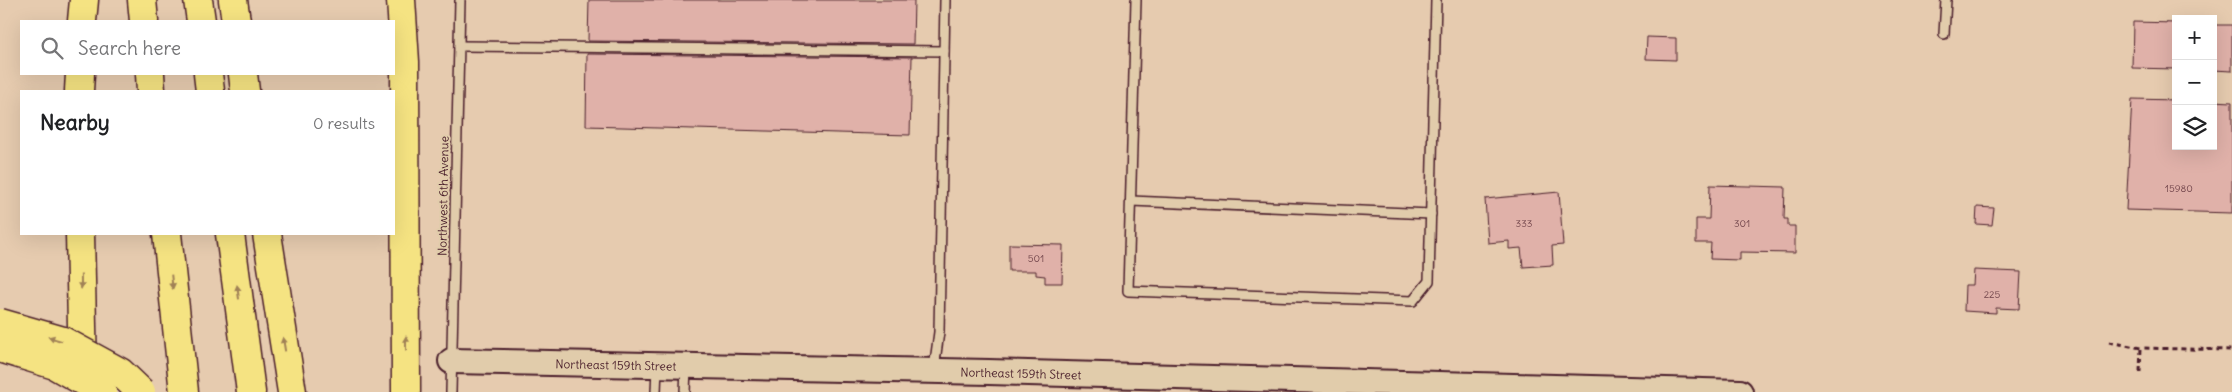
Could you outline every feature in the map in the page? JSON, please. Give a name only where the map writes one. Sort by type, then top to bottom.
[{"type":"highway","points":[[82,20],[84,0]]},
{"type":"highway","points":[[142,0],[144,20]]},
{"type":"highway","points":[[198,0],[200,20]]},
{"type":"highway","points":[[233,0],[236,20]]},
{"type":"highway","points":[[401,0],[405,62],[406,392]]},
{"type":"highway","points":[[79,90],[80,75]]},
{"type":"highway","points":[[150,75],[152,90]]},
{"type":"highway","points":[[208,75],[210,90]]},
{"type":"highway","points":[[243,75],[246,90]]},
{"type":"highway","points":[[80,235],[83,392]]},
{"type":"highway","points":[[167,235],[184,392]]},
{"type":"highway","points":[[230,235],[251,392]]},
{"type":"highway","points":[[267,235],[292,392]]},
{"type":"highway","points":[[0,323],[63,341],[120,372],[141,392]]},
{"type":"highway","points":[[0,348],[55,365],[102,392]]},
{"type":"street","name":"Northeast 159th Street","points":[[452,361],[657,364],[1740,392]]},
{"type":"lane","name":"Northwest 6th Avenue","points":[[451,392],[460,0]]},
{"type":"lane","points":[[934,371],[939,332],[945,0]]},
{"type":"lane","points":[[1136,0],[1128,291],[1413,301],[1429,281],[1436,0]]},
{"type":"lane","points":[[1944,34],[1946,0]]},
{"type":"lane","points":[[458,46],[944,51]]},
{"type":"lane","points":[[1131,201],[1431,214]]},
{"type":"lane","points":[[656,392],[657,364]]},
{"type":"lane","points":[[685,392],[686,365]]},
{"type":"path","points":[[2109,342],[2141,348],[2232,350]]},
{"type":"path","points":[[2140,372],[2141,348]]},
{"type":"building","points":[[589,0],[914,0],[913,44],[588,41]]},
{"type":"building","points":[[2133,22],[2172,23],[2172,69],[2132,68]]},
{"type":"building","points":[[2217,25],[2232,25],[2232,71],[2217,70]]},
{"type":"building","points":[[1647,37],[1676,38],[1676,60],[1646,59]]},
{"type":"building","points":[[587,54],[912,57],[910,135],[586,126]]},
{"type":"building","points":[[2132,99],[2172,100],[2172,150],[2217,150],[2217,101],[2232,102],[2232,213],[2126,210]]},
{"type":"building","points":[[1710,185],[1785,187],[1784,219],[1788,219],[1788,226],[1795,226],[1795,253],[1740,252],[1740,260],[1710,259],[1711,243],[1696,243],[1696,219],[1709,219]]},
{"type":"building","points":[[1559,192],[1563,245],[1552,246],[1553,265],[1523,267],[1521,248],[1509,249],[1509,241],[1488,243],[1485,199]]},
{"type":"building","points":[[1977,207],[1994,208],[1992,225],[1976,224]]},
{"type":"building","points":[[1009,244],[1063,245],[1062,283],[1045,283],[1045,276],[1036,275],[1036,271],[1009,271]]},
{"type":"building","points":[[1974,270],[2021,272],[2019,309],[1996,308],[1996,313],[1964,311],[1965,285],[1973,285]]}]
